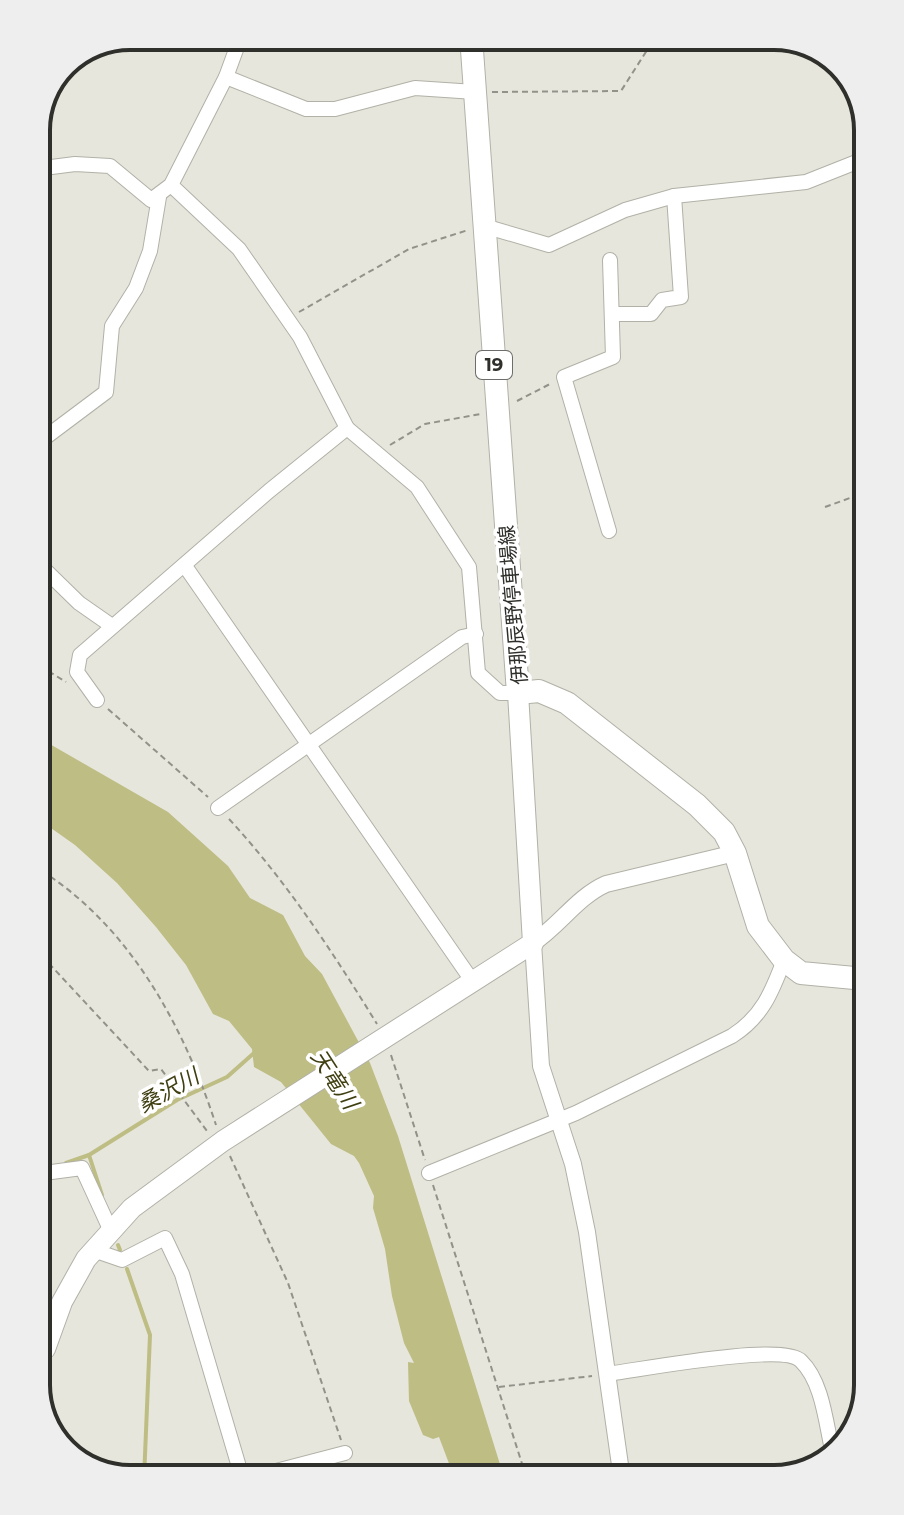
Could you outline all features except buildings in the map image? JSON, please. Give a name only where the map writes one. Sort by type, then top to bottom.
[{"type":"main road","name":"伊那辰野停車場線","points":[[472,50],[518,693],[539,691],[567,703],[697,805],[724,832],[735,853],[758,926],[784,960]]},
{"type":"main road","points":[[50,1335],[62,1302],[93,1250],[110,1229],[154,1190],[533,943],[518,693]]},
{"type":"main road","points":[[784,960],[801,973],[854,978]]},
{"type":"street","points":[[50,167],[75,164],[110,166],[151,200],[159,197],[171,185],[226,77],[236,50]]},
{"type":"street","points":[[226,77],[306,109],[335,109],[415,88],[475,92]]},
{"type":"street","points":[[484,226],[549,245],[625,210],[674,196],[806,182],[854,163]]},
{"type":"street","points":[[171,185],[239,249],[287,319],[347,428],[417,487],[469,567],[478,673],[500,693],[518,693]]},
{"type":"street","points":[[613,314],[651,314],[662,300],[681,297],[674,196]]},
{"type":"street","points":[[50,434],[106,392],[112,326],[136,288],[150,251],[159,197]]},
{"type":"street","points":[[609,531],[564,377],[613,357],[610,260]]},
{"type":"street","points":[[97,700],[77,672],[80,655],[269,491],[347,428]]},
{"type":"street","points":[[185,566],[473,982]]},
{"type":"street","points":[[50,575],[79,603],[112,626]]},
{"type":"street","points":[[218,808],[462,637],[476,634]]},
{"type":"street","points":[[620,1465],[579,1191],[541,1066],[533,943],[556,927],[591,891],[606,884],[735,853]]},
{"type":"street","points":[[429,1173],[556,1121],[732,1036],[754,1022],[765,1005],[784,960]]},
{"type":"street","points":[[50,1172],[82,1168],[110,1229]]},
{"type":"street","points":[[93,1250],[122,1260],[165,1238],[182,1274],[238,1465]]},
{"type":"street","points":[[607,1374],[763,1353],[792,1354],[803,1362],[818,1389],[830,1442]]},
{"type":"street","points":[[299,1465],[345,1453]]},
{"type":"path","points":[[475,92],[621,91],[647,50]]},
{"type":"path","points":[[287,319],[409,249],[484,226]]},
{"type":"path","points":[[376,455],[425,424],[497,411],[564,377]]},
{"type":"path","points":[[825,507],[854,497]]},
{"type":"path","points":[[50,672],[74,687]]},
{"type":"path","points":[[97,700],[135,730],[218,808],[269,862],[314,923],[382,1039],[429,1173],[522,1465]]},
{"type":"path","points":[[50,965],[149,1071],[161,1069],[187,1104],[225,1141]]},
{"type":"path","points":[[498,1388],[607,1374]]},
{"type":"water","name":"天竜川","points":[[50,744],[168,812],[228,866],[250,898],[283,915],[305,956],[322,974],[370,1063],[398,1136],[500,1465],[450,1465],[439,1437],[433,1439],[423,1435],[409,1401],[408,1362],[414,1363],[404,1343],[392,1296],[385,1249],[373,1208],[374,1196],[359,1163],[354,1156],[331,1144],[281,1082],[254,1067],[252,1049],[229,1021],[213,1014],[186,965],[156,927],[117,883],[50,827]]},
{"type":"waterway","name":"桑沢川","points":[[66,1163],[89,1155],[177,1100],[227,1077],[254,1053]]},
{"type":"waterway","points":[[89,1155],[102,1195]]},
{"type":"waterway","points":[[118,1245],[120,1250]]},
{"type":"waterway","points":[[127,1269],[150,1335],[145,1465]]}]
